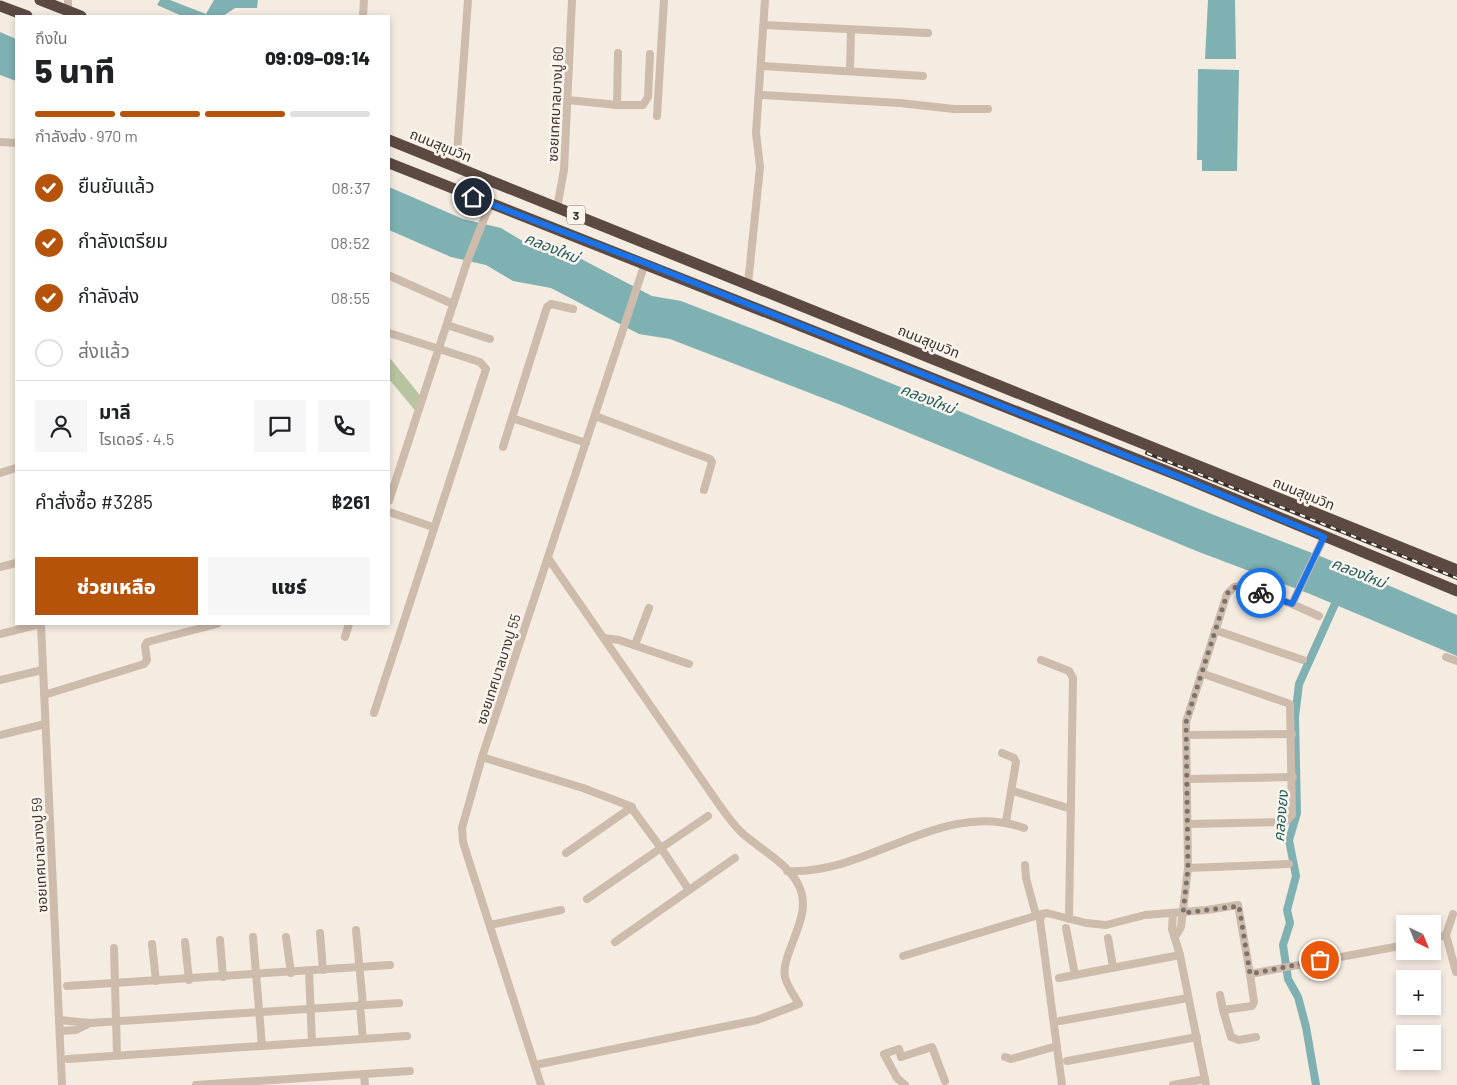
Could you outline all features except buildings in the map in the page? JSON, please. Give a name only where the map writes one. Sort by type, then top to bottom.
[{"type":"highway","points":[[40,0],[68,6],[80,15]]},
{"type":"highway","points":[[0,6],[25,15]]},
{"type":"highway","name":"ถนนสุขุมวิท","points":[[390,140],[1457,570]]},
{"type":"highway","name":"3","points":[[390,163],[645,263],[1182,478],[1321,542],[1457,591]]},
{"type":"highway","points":[[846,344],[853,326]]},
{"type":"street","points":[[363,15],[364,0]]},
{"type":"street","points":[[456,167],[468,0]]},
{"type":"street","name":"ซอยเทศบาลบางปู 60","points":[[557,208],[564,170],[572,0]]},
{"type":"street","points":[[657,116],[664,0]]},
{"type":"street","points":[[748,284],[760,167],[756,139],[765,0]]},
{"type":"street","points":[[764,25],[928,33]]},
{"type":"street","points":[[850,71],[851,30]]},
{"type":"street","points":[[617,105],[618,53]]},
{"type":"street","points":[[568,100],[640,106],[647,101],[650,54]]},
{"type":"street","points":[[762,66],[923,76]]},
{"type":"street","points":[[760,95],[900,103],[954,110],[988,109]]},
{"type":"street","points":[[0,142],[15,143]]},
{"type":"street","points":[[390,498],[467,262],[490,204]]},
{"type":"street","name":"ซอยเทศบาลบางปู 55","points":[[541,1085],[461,834],[463,820],[482,757],[645,263]]},
{"type":"street","points":[[390,276],[453,304]]},
{"type":"street","points":[[503,447],[547,307],[550,304],[572,309]]},
{"type":"street","points":[[447,324],[490,339]]},
{"type":"street","points":[[374,712],[486,369],[480,362],[439,348],[390,336]]},
{"type":"street","points":[[595,416],[710,459],[712,462],[704,490]]},
{"type":"street","points":[[512,418],[586,443]]},
{"type":"street","points":[[0,473],[15,468]]},
{"type":"street","points":[[390,512],[434,527]]},
{"type":"street","points":[[1292,604],[1321,542]]},
{"type":"street","points":[[535,1065],[757,1020],[799,1004],[788,985],[784,970],[796,934],[803,898],[796,882],[787,871],[730,821],[548,558]]},
{"type":"street","points":[[0,567],[15,563]]},
{"type":"street","points":[[1175,937],[1181,927],[1186,899],[1188,868],[1187,715],[1227,594],[1234,587],[1240,586],[1292,604],[1319,616]]},
{"type":"street","points":[[634,645],[649,608]]},
{"type":"street","points":[[0,634],[36,625]]},
{"type":"street","name":"ซอยเทศบาลบางปู 59","points":[[40,625],[62,1085]]},
{"type":"street","points":[[44,695],[144,664],[147,660],[145,646],[147,642],[213,625]]},
{"type":"street","points":[[345,637],[349,625]]},
{"type":"street","points":[[1215,630],[1303,660]]},
{"type":"street","points":[[604,638],[634,645],[689,664]]},
{"type":"street","points":[[1446,657],[1457,661]]},
{"type":"street","points":[[1041,660],[1069,671],[1073,678],[1069,916]]},
{"type":"street","points":[[0,680],[42,670]]},
{"type":"street","points":[[1188,824],[1286,822],[1292,815],[1292,734],[1291,708],[1288,702],[1201,673]]},
{"type":"street","points":[[0,735],[45,724]]},
{"type":"street","points":[[1186,735],[1292,734]]},
{"type":"street","points":[[1002,753],[1015,760],[1006,822]]},
{"type":"street","points":[[482,757],[583,788],[632,807],[689,890]]},
{"type":"street","points":[[1188,778],[1293,777]]},
{"type":"street","points":[[1012,791],[1071,809]]},
{"type":"street","points":[[566,854],[632,807]]},
{"type":"street","points":[[586,899],[708,816]]},
{"type":"street","points":[[787,871],[810,871],[833,866],[962,823],[1006,822],[1024,828]]},
{"type":"street","points":[[614,942],[735,858]]},
{"type":"street","points":[[1188,868],[1289,864]]},
{"type":"street","points":[[1025,865],[1026,878],[1040,920],[1062,1085]]},
{"type":"street","points":[[903,956],[1039,915],[1069,916],[1106,925],[1145,915],[1239,906],[1254,1005],[1224,1010]]},
{"type":"street","points":[[490,925],[561,910]]},
{"type":"street","points":[[1173,913],[1172,929],[1180,955],[1205,1082],[1173,1085]]},
{"type":"street","points":[[1453,914],[1446,935],[1456,972]]},
{"type":"street","points":[[1066,928],[1075,975]]},
{"type":"street","points":[[356,930],[363,1039]]},
{"type":"street","points":[[320,933],[323,970]]},
{"type":"street","points":[[1441,936],[1446,935]]},
{"type":"street","points":[[286,936],[291,972]]},
{"type":"street","points":[[254,937],[262,1046]]},
{"type":"street","points":[[1108,938],[1113,967]]},
{"type":"street","points":[[220,940],[223,977]]},
{"type":"street","points":[[185,942],[189,980]]},
{"type":"street","points":[[152,944],[156,981]]},
{"type":"street","points":[[1250,974],[1396,947]]},
{"type":"street","points":[[114,948],[117,1055]]},
{"type":"street","points":[[1059,978],[1180,955]]},
{"type":"street","points":[[67,986],[189,980],[390,965]]},
{"type":"street","points":[[309,971],[312,1042]]},
{"type":"street","points":[[1220,995],[1231,1037],[1239,1040],[1256,1037]]},
{"type":"street","points":[[1060,1021],[1188,998]]},
{"type":"street","points":[[59,1020],[90,1023],[399,1003]]},
{"type":"street","points":[[60,1031],[76,1030],[90,1023]]},
{"type":"street","points":[[68,1058],[407,1036]]},
{"type":"street","points":[[1067,1061],[1197,1037]]},
{"type":"street","points":[[1005,1057],[1011,1059],[1057,1046]]},
{"type":"street","points":[[905,1085],[897,1078],[884,1054],[899,1049],[901,1057],[932,1047],[945,1081]]},
{"type":"street","points":[[196,1085],[410,1071]]},
{"type":"street","points":[[364,1074],[365,1085]]},
{"type":"green space","points":[[390,358],[423,399],[418,414],[390,380]]},
{"type":"water","points":[[160,0],[170,0],[206,14],[214,0],[258,0],[257,8],[235,8],[224,15],[180,15],[157,5]]},
{"type":"water","points":[[1208,0],[1235,0],[1236,59],[1205,59]]},
{"type":"water","points":[[0,32],[15,39],[15,81],[0,75]]},
{"type":"water","points":[[1198,69],[1239,70],[1237,171],[1202,171],[1202,160],[1197,160]]},
{"type":"water","points":[[390,187],[463,219],[501,228],[526,243],[564,250],[652,296],[681,301],[856,369],[1214,515],[1325,558],[1457,615],[1457,656],[1310,594],[1199,552],[841,405],[670,339],[639,334],[551,288],[513,281],[486,265],[451,257],[390,230]]},
{"type":"waterway","name":"คลองยง","points":[[1316,1085],[1306,1027],[1298,997],[1288,979],[1283,945],[1290,923],[1287,910],[1296,876],[1289,840],[1297,813],[1295,717],[1299,684],[1339,595]]},
{"type":"railway","points":[[1147,453],[1457,578]]},
{"type":"way so far","points":[[1261,593],[1240,586],[1230,589],[1187,715],[1188,868],[1183,913],[1238,905],[1240,907],[1240,918],[1250,974],[1320,960]]},
{"type":"route","points":[[473,197],[645,263],[1182,478],[1324,537],[1292,604],[1261,593]]},
{"type":"water label","name":"คลองใหม่","points":[[552,247]]},
{"type":"water label","name":"คลองใหม่","points":[[928,398]]},
{"type":"water label","name":"คลองใหม่","points":[[1359,572]]}]
